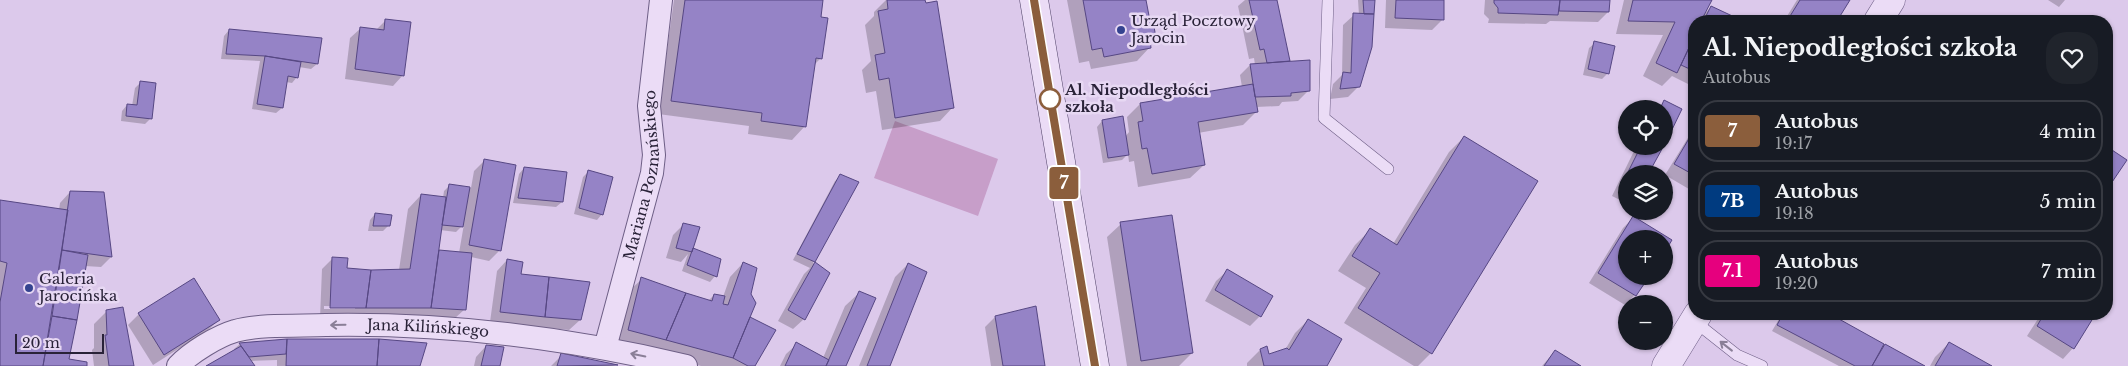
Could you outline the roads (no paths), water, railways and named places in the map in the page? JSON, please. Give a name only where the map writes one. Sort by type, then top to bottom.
[{"type":"main road","points":[[1034,0],[1095,366]]},
{"type":"main road","points":[[1882,15],[1891,0]]},
{"type":"main road","points":[[1666,366],[1694,320]]},
{"type":"street","name":"Mariana Poznańskiego","points":[[605,348],[652,173],[654,155],[649,106],[661,0]]},
{"type":"street","name":"Jana Kilińskiego","points":[[178,366],[221,335],[238,330],[288,326],[347,325],[482,330],[554,338],[686,366]]},
{"type":"lane","points":[[1328,0],[1324,118],[1388,169]]},
{"type":"lane","points":[[1699,320],[1737,355],[1762,366]]},
{"type":"place","name":"Urząd Pocztowy Jarocin","points":[[1121,30]]},
{"type":"place","name":"Al. Niepodległości szkoła","points":[[1050,99]]},
{"type":"place","name":"Galeria Jarocińska","points":[[29,288]]}]
